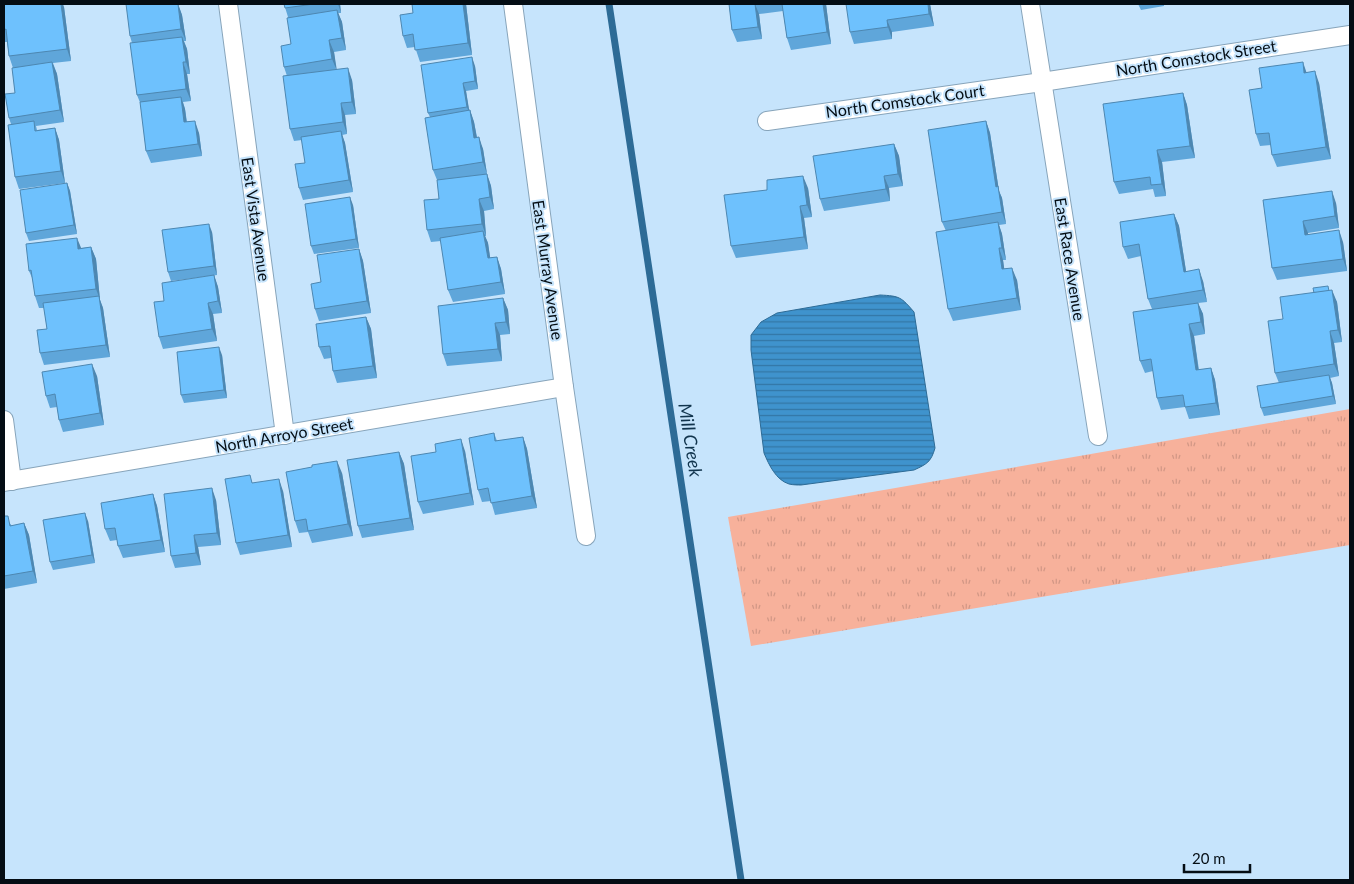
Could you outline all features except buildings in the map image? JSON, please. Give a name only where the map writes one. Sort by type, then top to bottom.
[{"type":"street","name":"East Vista Avenue","points":[[228,4],[285,435]]},
{"type":"street","name":"East Murray Avenue","points":[[513,4],[564,387],[586,536]]},
{"type":"street","name":"East Race Avenue","points":[[1030,4],[1098,436]]},
{"type":"street","name":"North Comstock Street","points":[[1042,82],[1350,35]]},
{"type":"street","name":"North Comstock Court","points":[[767,121],[1042,82]]},
{"type":"street","name":"North Arroyo Street","points":[[8,481],[564,387]]},
{"type":"street","points":[[4,420],[8,481]]},
{"type":"green space","points":[[1350,409],[1350,545],[751,646],[728,517]]},
{"type":"water","points":[[880,295],[900,298],[914,312],[935,448],[930,460],[914,470],[801,485],[784,482],[774,472],[764,453],[751,350],[751,335],[761,322],[777,313]]},
{"type":"waterway","name":"Mill Creek","points":[[609,4],[741,880]]}]
